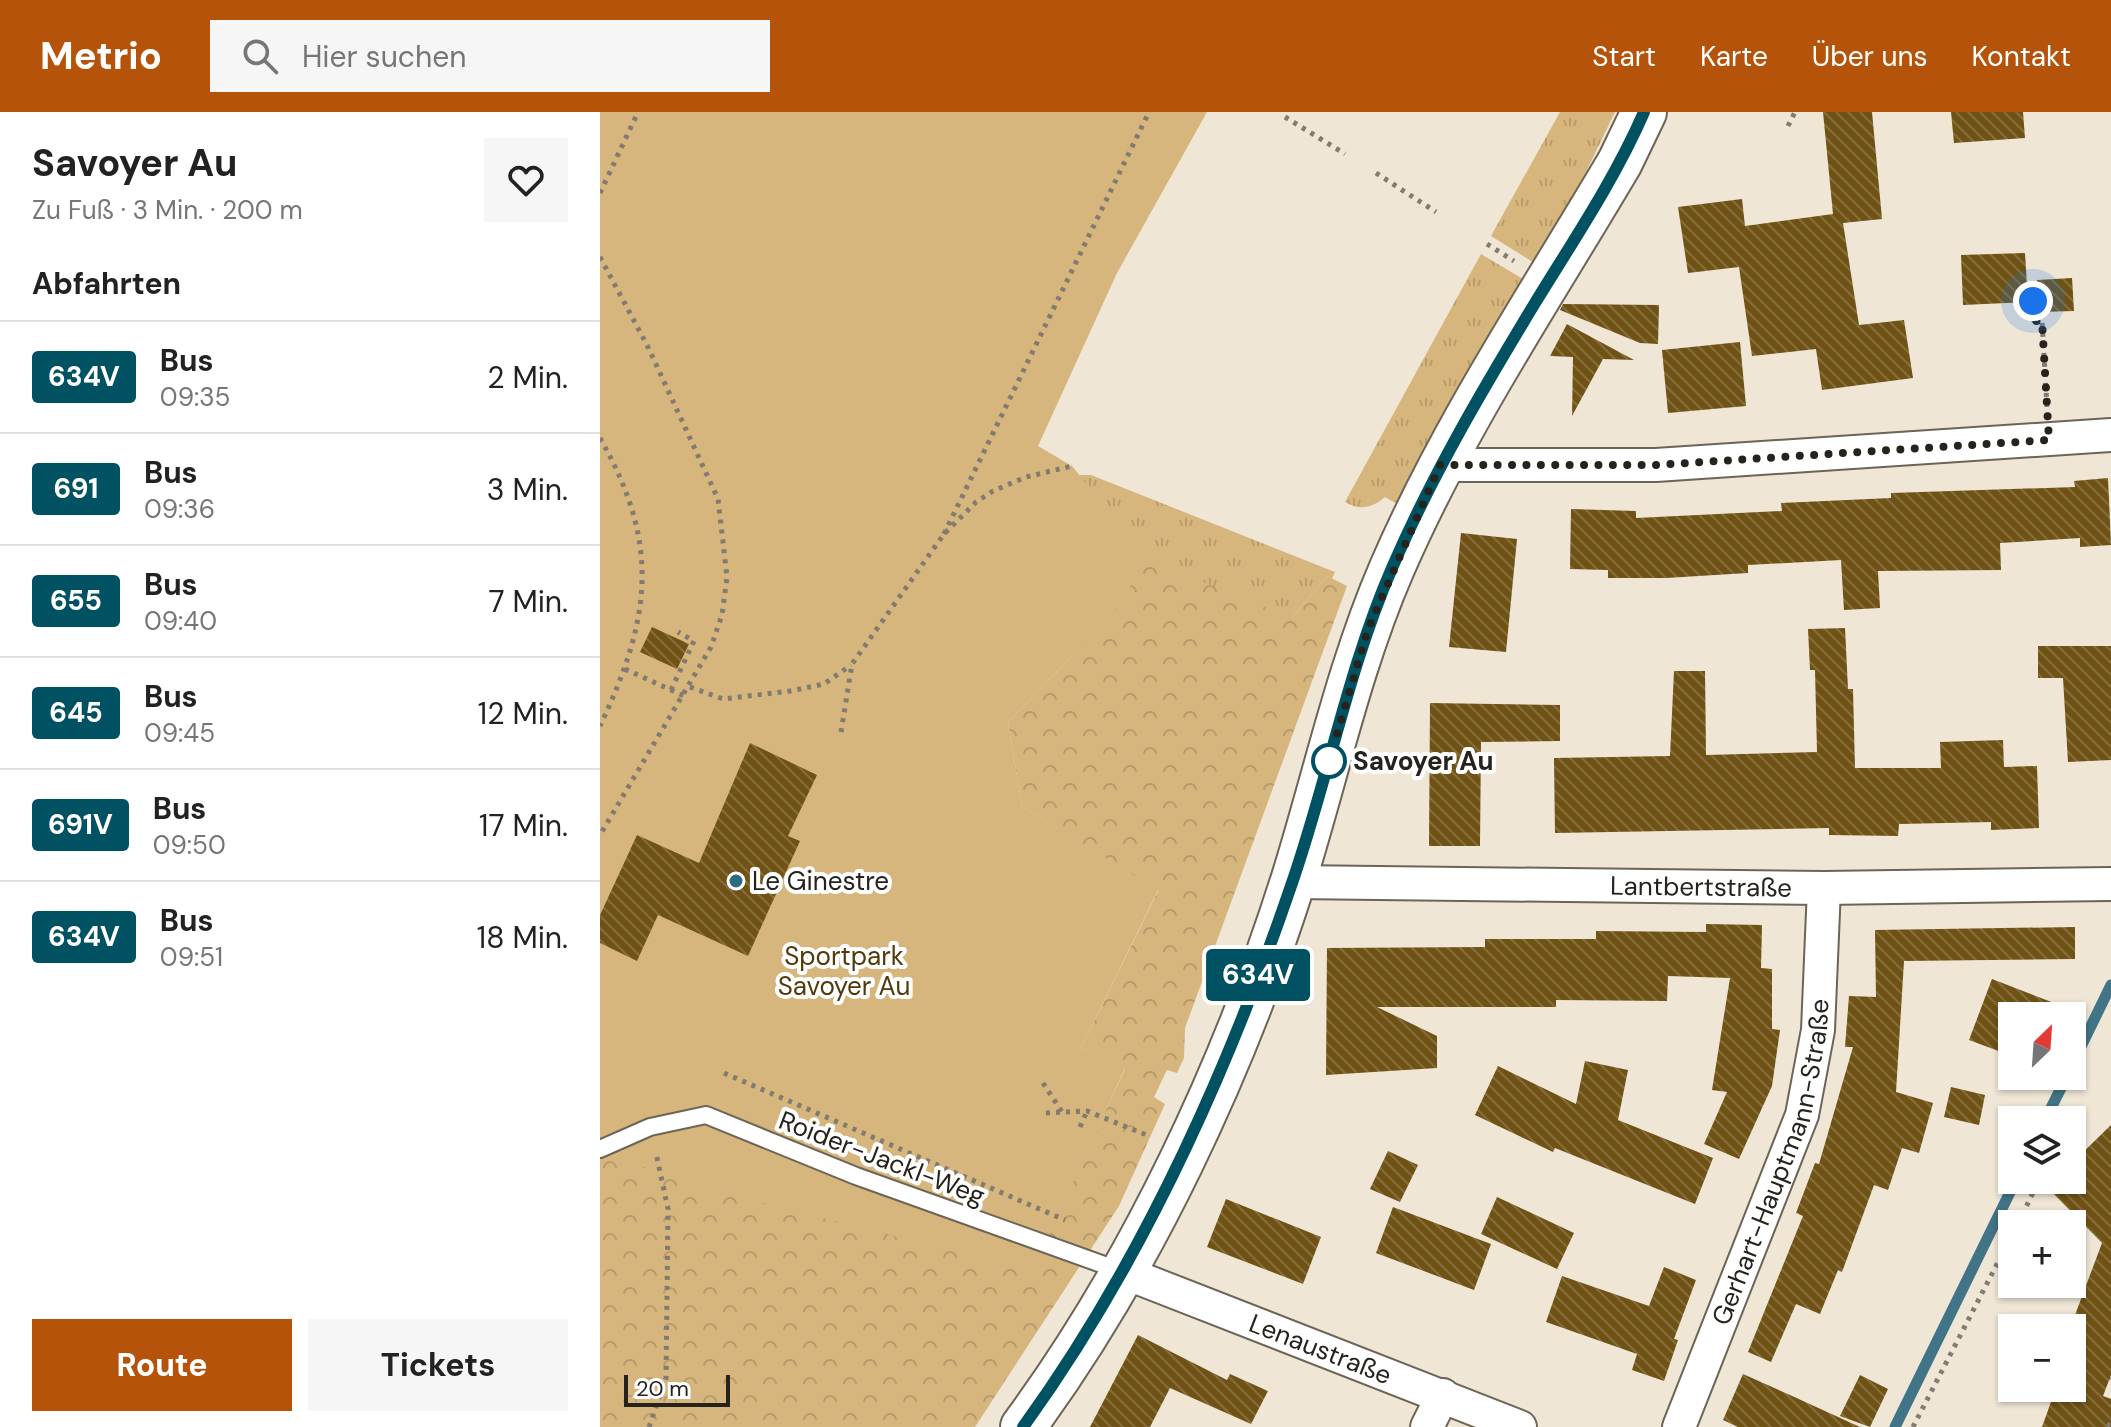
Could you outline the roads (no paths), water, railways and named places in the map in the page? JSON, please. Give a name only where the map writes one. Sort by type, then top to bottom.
[{"type":"street","points":[[1023,1427],[1123,1272],[1217,1080],[1293,882],[1368,629],[1440,465],[1620,162],[1644,112]]},
{"type":"street","points":[[1440,465],[1656,465],[2111,435]]},
{"type":"street","name":"Lantbertstraße","points":[[1293,882],[1824,888],[2111,884]]},
{"type":"street","name":"Gerhart-Hauptmann-Straße","points":[[1679,1427],[1802,1115],[1818,1030],[1824,888]]},
{"type":"street","name":"Lenaustraße","points":[[1123,1272],[1520,1427]]},
{"type":"street","points":[[1427,1427],[1443,1395]]},
{"type":"lane","name":"Roider-Jackl-Weg","points":[[600,1149],[650,1127],[706,1115],[856,1176],[1123,1272]]},
{"type":"waterway","points":[[2086,1036],[2111,985]]},
{"type":"waterway","points":[[2052,1106],[2060,1090]]},
{"type":"waterway","points":[[1895,1427],[2009,1194]]},
{"type":"place","name":"Savoyer Au","points":[[1329,761]]},
{"type":"place","name":"Le Ginestre","points":[[736,881]]},
{"type":"park label","name":"Sportpark Savoyer Au","points":[[844,971]]}]
